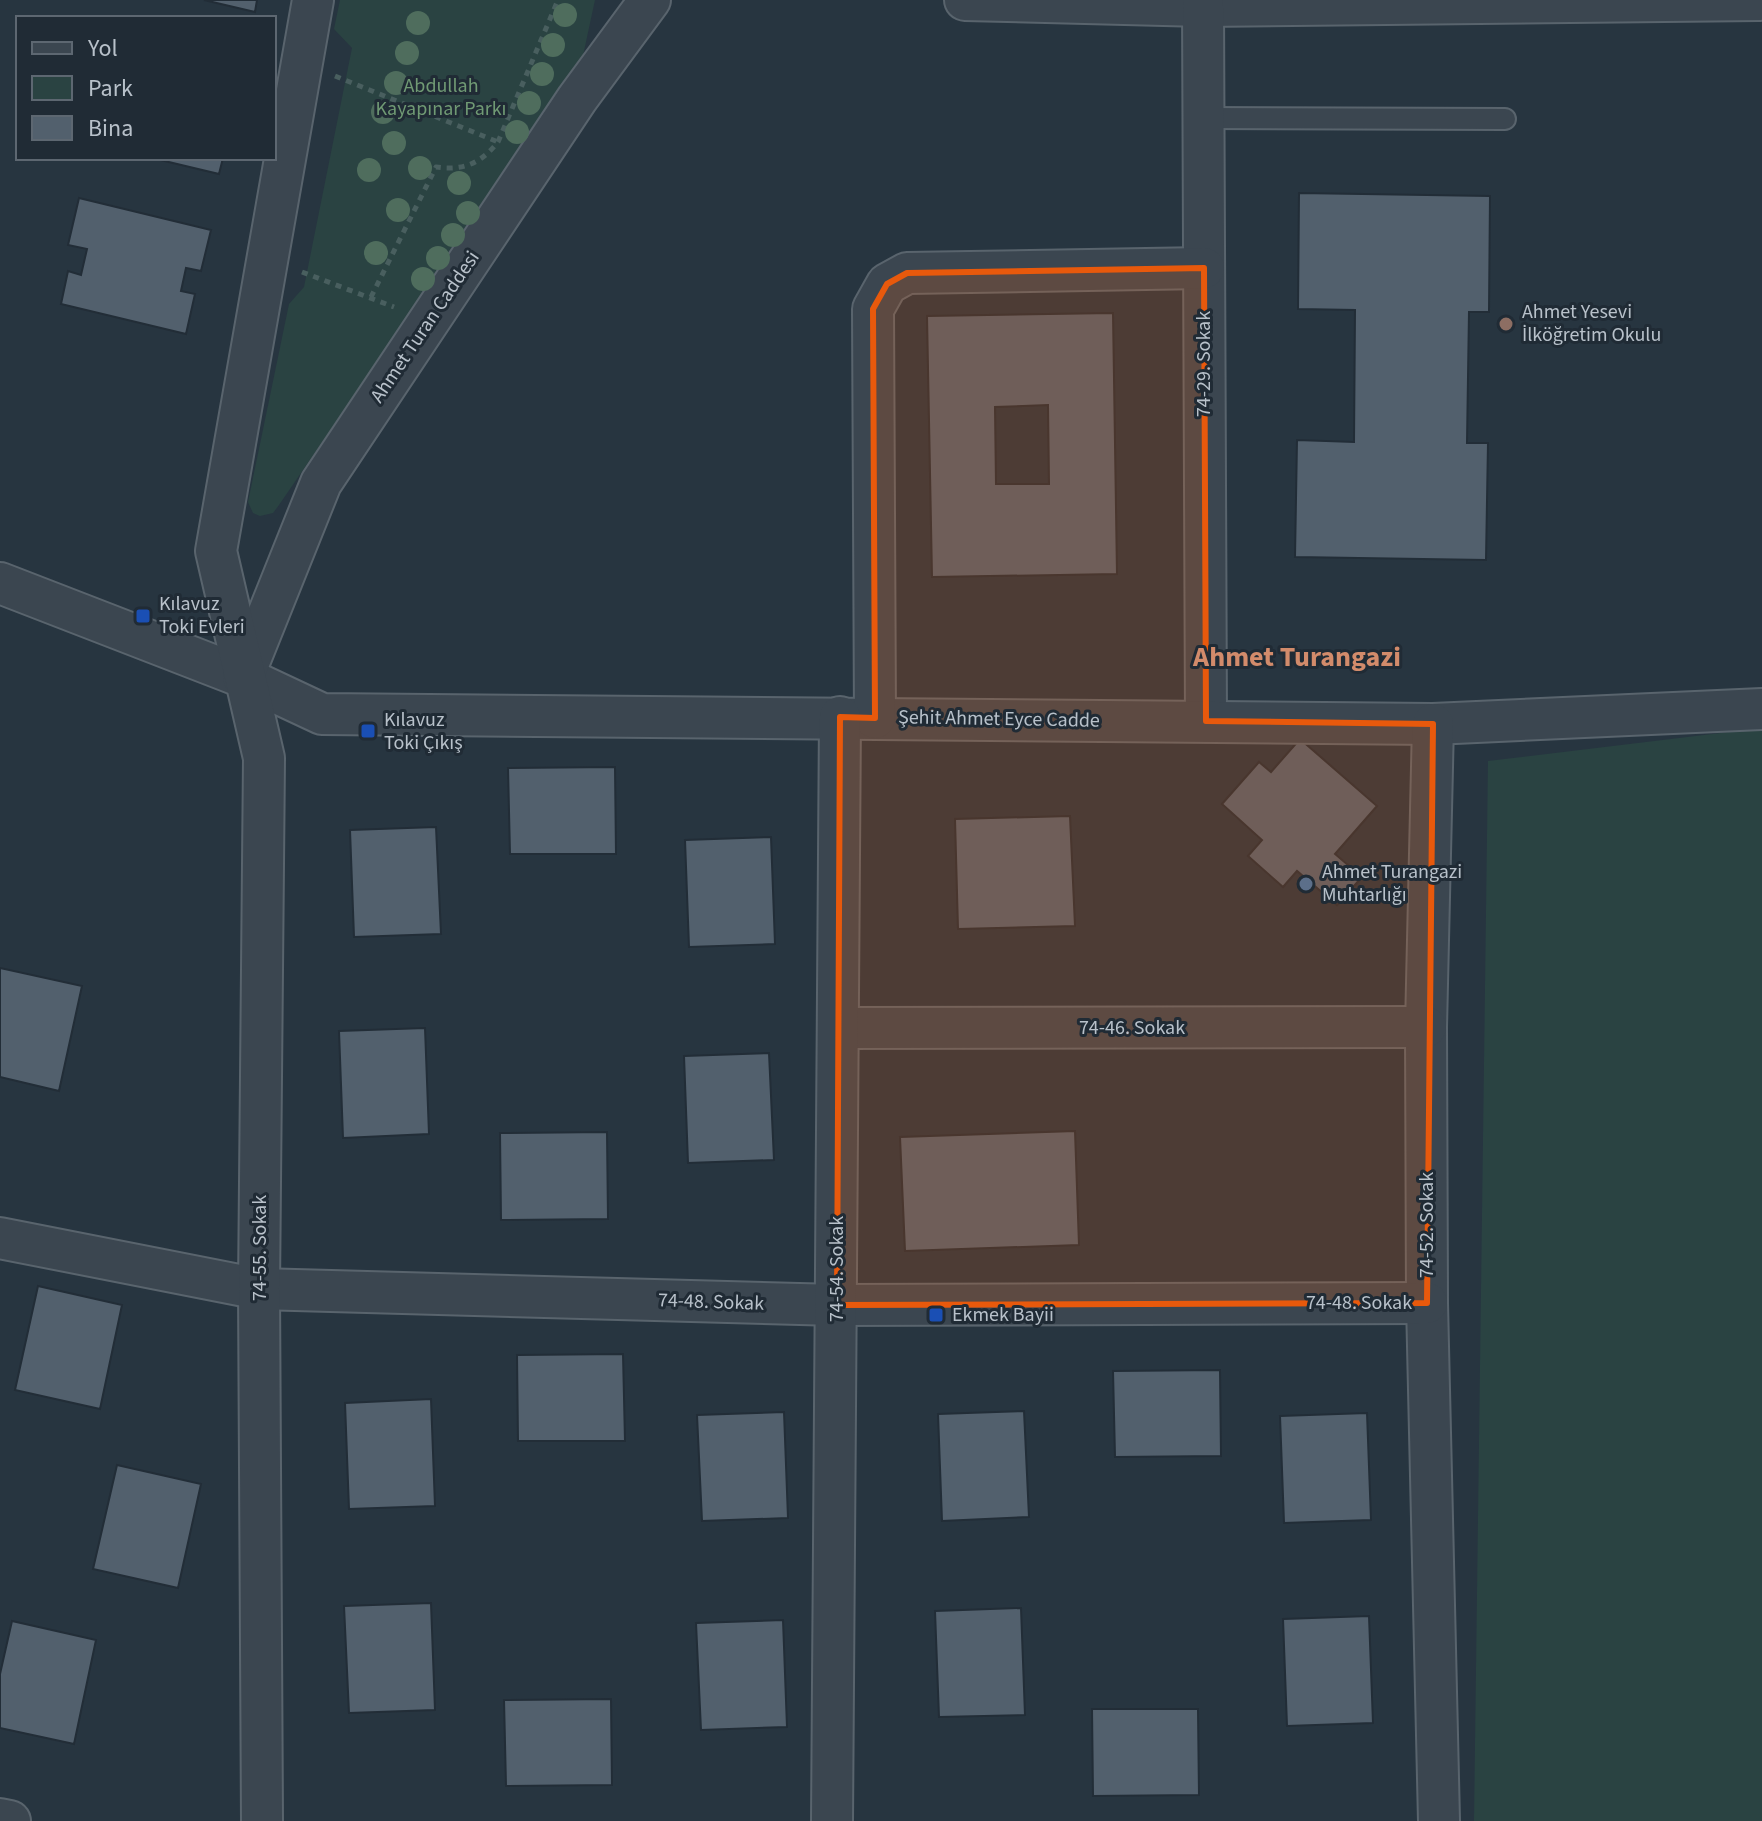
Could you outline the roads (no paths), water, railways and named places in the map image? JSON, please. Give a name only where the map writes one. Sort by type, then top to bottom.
[{"type":"street","name":"74-55. Sokak","points":[[262,1821],[259,1289],[264,758],[216,551],[313,0]]},
{"type":"street","name":"Ahmet Turan Caddesi","points":[[243,677],[321,483],[577,99],[650,0]]},
{"type":"street","points":[[965,0],[1203,6],[1759,0]]},
{"type":"street","name":"74-29. Sokak","points":[[1203,6],[1206,721]]},
{"type":"street","name":"74-54. Sokak","points":[[832,1821],[838,1028],[858,717],[873,309],[880,291],[907,273],[1204,268]]},
{"type":"street","name":"Şehit Ahmet Eyce Cadde","points":[[0,583],[243,677],[322,714],[1433,724],[1762,709]]},
{"type":"street","name":"74-52. Sokak","points":[[1433,724],[1426,1027],[1427,1303],[1439,1821]]},
{"type":"street","name":"74-46. Sokak","points":[[838,1028],[1426,1027]]},
{"type":"street","name":"74-48. Sokak","points":[[0,1238],[259,1289],[837,1305],[1427,1303]]},
{"type":"street","points":[[0,1819],[10,1821]]},
{"type":"lane","points":[[1203,118],[1505,119]]},
{"type":"place","name":"Ahmet Yesevi İlköğretim Okulu","points":[[1506,324]]},
{"type":"place","name":"Kılavuz Toki Evleri","points":[[143,616]]},
{"type":"place","name":"Kılavuz Toki Çıkış","points":[[368,731]]},
{"type":"place","name":"Ahmet Turangazi Muhtarlığı","points":[[1306,884]]},
{"type":"place","name":"Ekmek Bayii","points":[[936,1315]]},
{"type":"district","name":"Ahmet Turangazi","points":[[1297,657]]},
{"type":"park label","name":"Abdullah Kayapınar Parkı","points":[[441,98]]}]
